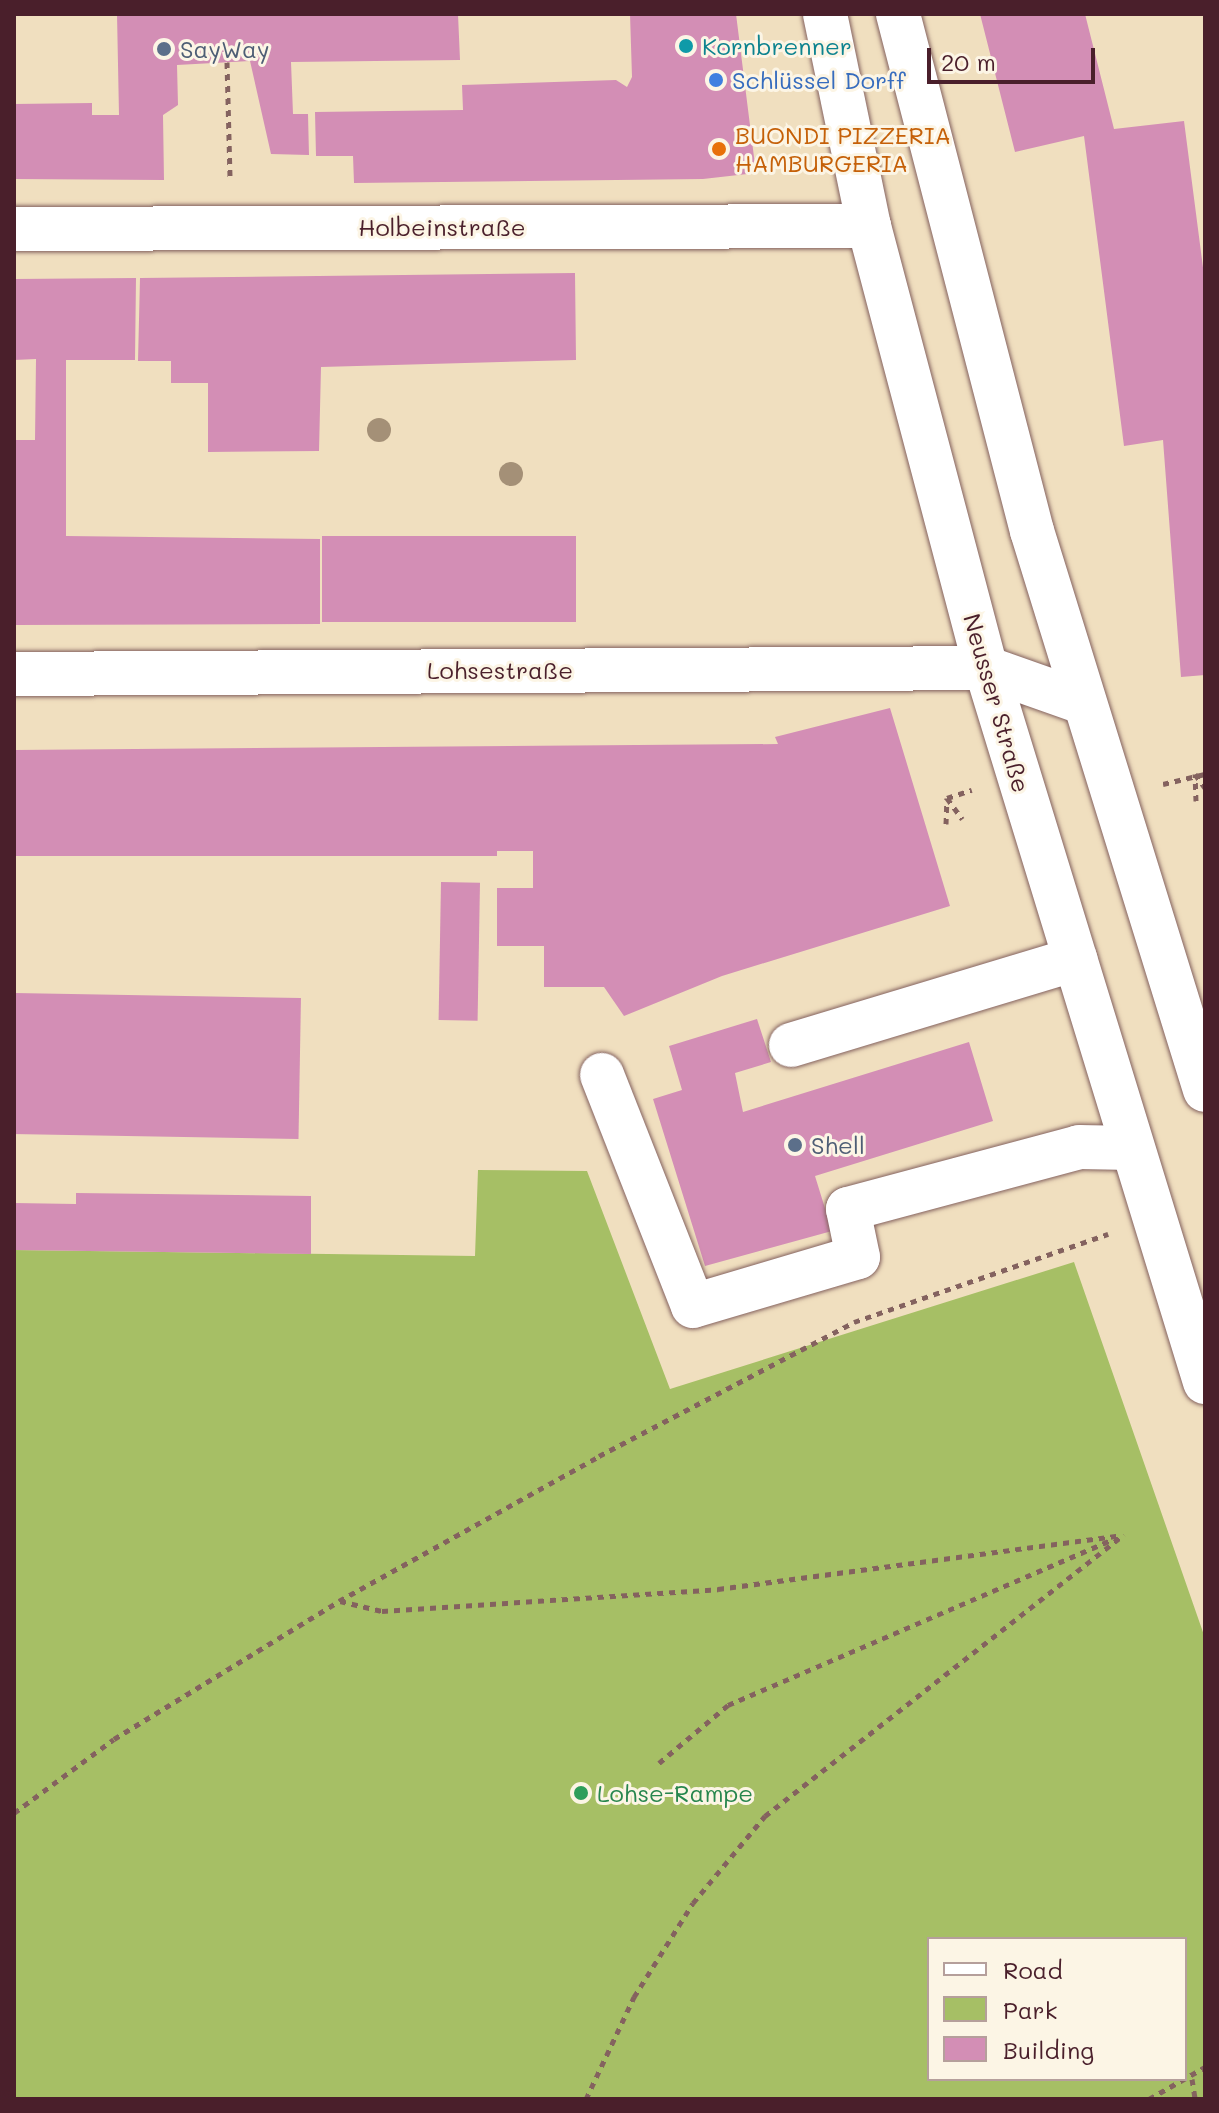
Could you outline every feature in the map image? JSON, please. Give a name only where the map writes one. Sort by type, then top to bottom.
[{"type":"main road","name":"Neusser Straße","points":[[825,14],[869,226],[986,668],[1205,1382]]},
{"type":"main road","points":[[898,14],[1082,702],[1205,1090]]},
{"type":"main road","name":"Holbeinstraße","points":[[14,229],[869,226]]},
{"type":"main road","name":"Lohsestraße","points":[[14,674],[986,668],[1082,702]]},
{"type":"main road","points":[[791,1045],[1075,959]]},
{"type":"main road","points":[[602,1075],[693,1306],[858,1257],[848,1209],[1079,1147],[1132,1148]]},
{"type":"path","points":[[227,62],[231,228]]},
{"type":"path","points":[[1196,801],[1195,774],[1205,788]]},
{"type":"path","points":[[946,824],[947,798],[962,819]]},
{"type":"path","points":[[14,1813],[114,1739],[339,1601],[599,1456],[854,1322],[1154,1219]]},
{"type":"path","points":[[339,1601],[382,1611],[718,1589],[930,1565],[1124,1535]]},
{"type":"path","points":[[659,1763],[728,1705],[1124,1535]]},
{"type":"path","points":[[586,2099],[634,1997],[693,1903],[765,1816],[1124,1535]]},
{"type":"path","points":[[1149,2099],[1192,2079],[1205,2067]]},
{"type":"path","points":[[1192,2079],[1195,2099]]},
{"type":"green space","points":[[478,1170],[587,1171],[670,1389],[1074,1262],[1205,1638],[1205,2099],[14,2099],[14,1250],[475,1256]]},
{"type":"building","points":[[117,14],[458,14],[460,60],[291,62],[293,114],[308,114],[309,155],[271,154],[250,61],[177,65],[178,105],[163,115],[164,180],[14,179],[14,104],[92,103],[92,115],[119,115]]},
{"type":"building","points":[[630,14],[736,14],[756,173],[703,179],[354,183],[353,156],[316,156],[315,112],[463,110],[462,85],[616,80],[627,87],[632,77]]},
{"type":"building","points":[[980,14],[1085,14],[1114,129],[1184,121],[1205,283],[1205,675],[1181,677],[1163,440],[1124,446],[1084,136],[1015,152]]},
{"type":"building","points":[[575,273],[576,360],[321,367],[319,451],[208,452],[208,383],[171,383],[171,361],[138,361],[140,278]]},
{"type":"building","points":[[136,278],[135,360],[66,360],[66,536],[320,539],[320,624],[14,625],[14,440],[35,440],[36,359],[14,360],[14,279]]},
{"type":"building","points":[[322,536],[576,536],[576,622],[322,622]]},
{"type":"building","points":[[890,708],[950,906],[722,976],[624,1016],[604,987],[544,987],[544,946],[497,946],[497,888],[533,888],[533,851],[497,851],[497,856],[14,856],[14,750],[778,744],[775,737]]},
{"type":"building","points":[[441,882],[480,883],[478,1021],[439,1020]]},
{"type":"building","points":[[14,993],[301,998],[298,1139],[14,1134]]},
{"type":"building","points":[[757,1019],[771,1062],[735,1073],[743,1112],[969,1042],[993,1121],[815,1176],[832,1231],[705,1266],[653,1099],[682,1090],[669,1046]]},
{"type":"building","points":[[76,1193],[311,1196],[311,1254],[14,1250],[14,1203],[76,1204]]},
{"type":"place","name":"Kornbrenner","points":[[686,46]]},
{"type":"place","name":"SayWay","points":[[164,49]]},
{"type":"place","name":"Schlüssel Dorff","points":[[716,80]]},
{"type":"place","name":"BUONDI PIZZERIA HAMBURGERIA","points":[[719,149]]},
{"type":"place","name":"Shell","points":[[795,1145]]},
{"type":"place","name":"Lohse-Rampe","points":[[581,1793]]}]
